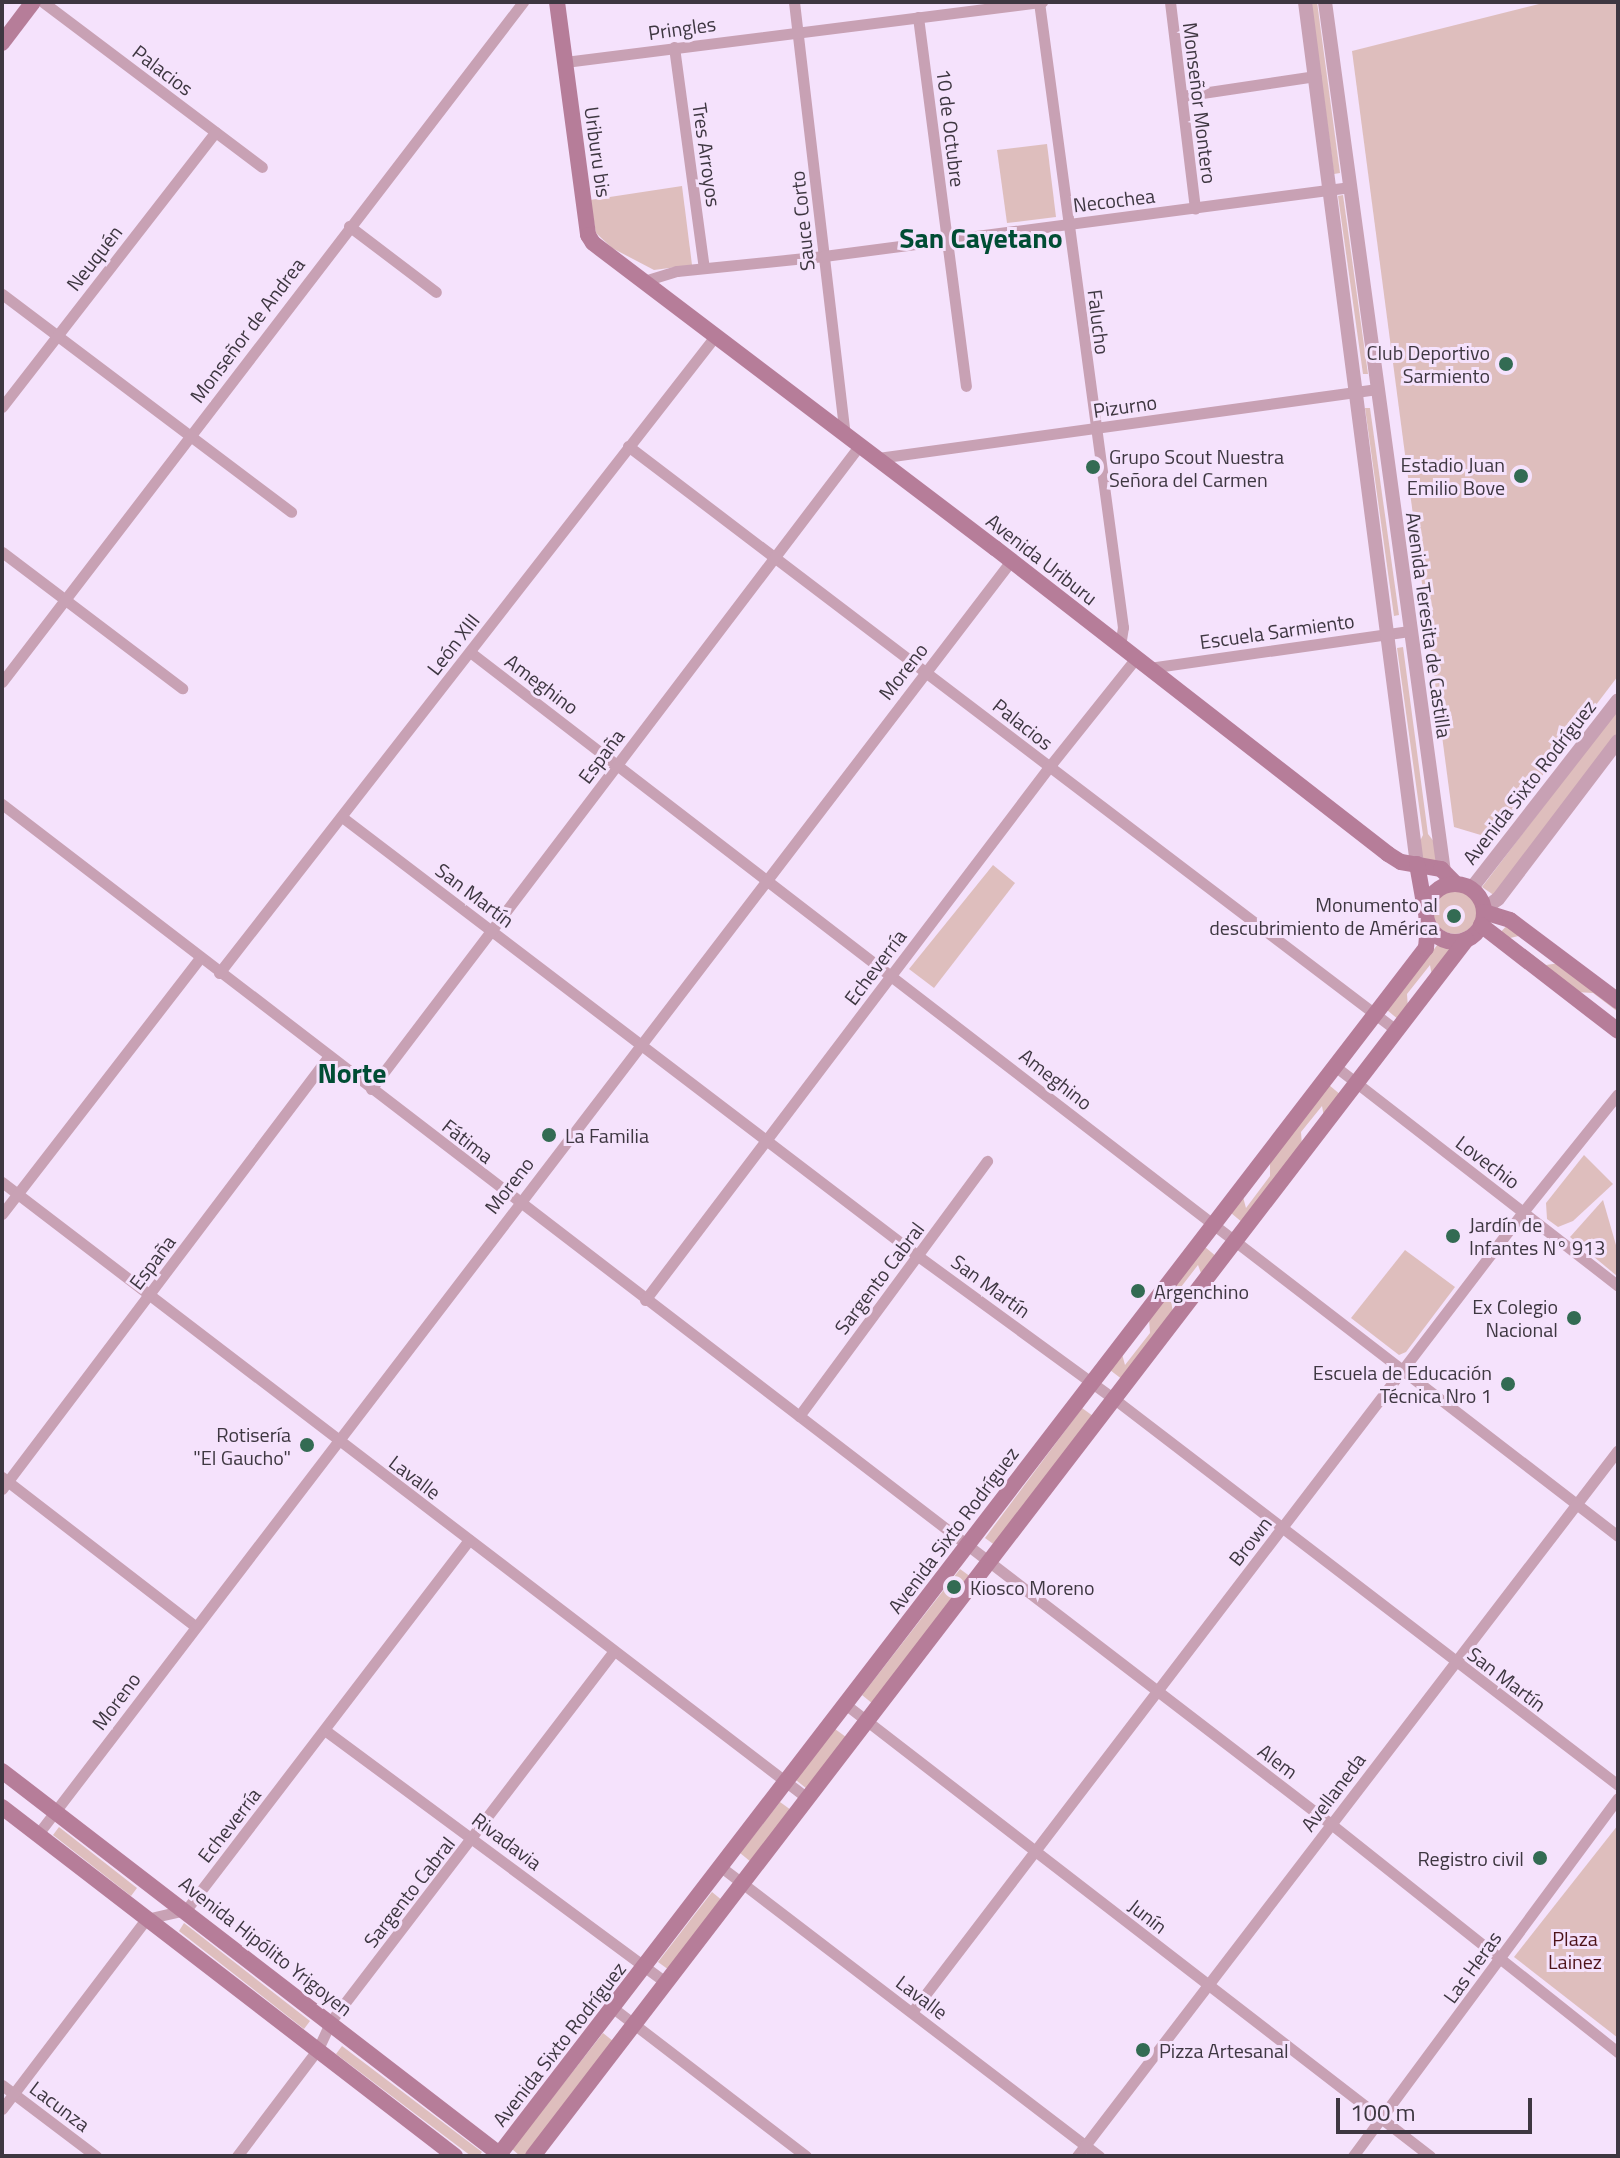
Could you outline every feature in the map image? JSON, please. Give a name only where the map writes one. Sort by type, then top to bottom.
[{"type":"main road","points":[[2,43],[33,2]]},
{"type":"main road","name":"Uriburu bis","points":[[557,2],[588,235],[593,243],[644,281]]},
{"type":"main road","name":"Avenida Uriburu","points":[[644,281],[878,458],[1388,854],[1401,862],[1417,864]]},
{"type":"main road","points":[[1417,864],[1457,882],[1483,916],[1618,1031]]},
{"type":"main road","name":"Avenida Teresita de Castilla","points":[[1417,864],[1427,921]]},
{"type":"main road","points":[[1457,882],[1434,894],[1427,921],[1439,938],[1448,942],[1466,940]]},
{"type":"main road","points":[[533,2156],[1483,916]]},
{"type":"main road","points":[[1483,916],[1510,920],[1618,1001]]},
{"type":"main road","name":"Avenida Sixto Rodríguez","points":[[500,2155],[1426,948],[1427,921]]},
{"type":"main road","name":"Avenida Hipólito Yrigoyen","points":[[2,1771],[331,2021],[500,2155]]},
{"type":"main road","points":[[2,1807],[455,2156]]},
{"type":"street","name":"Palacios","points":[[43,2],[262,167]]},
{"type":"street","name":"Monseñor de Andrea","points":[[2,682],[523,2]]},
{"type":"street","name":"Sauce Corto","points":[[794,2],[824,256],[852,440]]},
{"type":"street","name":"Pringles","points":[[565,62],[799,30],[1040,2]]},
{"type":"street","name":"Falucho","points":[[1040,2],[1094,428],[1123,627],[1120,646]]},
{"type":"street","name":"Monseñor Montero","points":[[1170,2],[1195,208]]},
{"type":"street","name":"Avenida Teresita de Castilla","points":[[1305,2],[1417,864]]},
{"type":"street","name":"Avenida Teresita de Castilla","points":[[1325,2],[1409,631],[1457,882]]},
{"type":"street","name":"10 de Octubre","points":[[918,17],[966,386]]},
{"type":"street","name":"Tres Arroyos","points":[[674,47],[704,268]]},
{"type":"street","points":[[1182,96],[1316,76]]},
{"type":"street","name":"Neuquén","points":[[2,407],[215,132]]},
{"type":"street","name":"Necochea","points":[[644,281],[704,268],[824,256],[1351,187]]},
{"type":"street","points":[[349,226],[436,292]]},
{"type":"street","points":[[2,294],[291,512]]},
{"type":"street","name":"León XIII","points":[[219,973],[716,335]]},
{"type":"street","name":"Pizurno","points":[[878,458],[1377,389]]},
{"type":"street","name":"España","points":[[371,1089],[775,557],[852,440]]},
{"type":"street","name":"Palacios","points":[[628,446],[1396,1030]]},
{"type":"street","points":[[2,552],[182,688]]},
{"type":"street","name":"Moreno","points":[[38,1834],[336,1440],[1011,561]]},
{"type":"street","name":"Escuela Sarmiento","points":[[1143,663],[1409,631]]},
{"type":"street","name":"Ameghino","points":[[470,652],[892,974],[1402,1373],[1618,1536]]},
{"type":"street","name":"Echeverría","points":[[645,1300],[1049,767],[1143,663]]},
{"type":"street","name":"Avenida Sixto Rodríguez","points":[[1457,882],[1618,700]]},
{"type":"street","points":[[1483,916],[1618,741]]},
{"type":"street","name":"Fátima","points":[[2,804],[989,1562]]},
{"type":"street","name":"San Martín","points":[[342,817],[918,1256],[1113,1398],[1618,1785]]},
{"type":"street","points":[[2,1214],[200,958]]},
{"type":"street","name":"España","points":[[4,1483],[329,1056]]},
{"type":"street","name":"Lovechio","points":[[1336,1067],[1618,1286]]},
{"type":"street","name":"Brown","points":[[912,2012],[1523,1212],[1618,1094]]},
{"type":"street","name":"Sargento Cabral","points":[[799,1416],[987,1161]]},
{"type":"street","name":"Lavalle","points":[[2,1182],[807,1798]]},
{"type":"street","name":"Avellaneda","points":[[1077,2156],[1618,1450]]},
{"type":"street","points":[[4,1483],[195,1626]]},
{"type":"street","name":"Echeverría","points":[[186,1910],[326,1731],[469,1540]]},
{"type":"street","name":"Alem","points":[[989,1562],[1331,1824],[1618,2052]]},
{"type":"street","name":"Sargento Cabral","points":[[237,2156],[318,2049],[331,2021],[474,1838],[613,1652]]},
{"type":"street","name":"Junín","points":[[845,1704],[1430,2156]]},
{"type":"street","name":"Rivadavia","points":[[326,1731],[665,1982]]},
{"type":"street","name":"Las Heras","points":[[1353,2156],[1618,1798]]},
{"type":"street","name":"Lavalle","points":[[721,1867],[1099,2156]]},
{"type":"street","points":[[2,2109],[146,1919],[186,1910]]},
{"type":"street","points":[[613,2008],[806,2156]]},
{"type":"street","name":"Lacunza","points":[[2,2085],[96,2156]]},
{"type":"green space","points":[[1311,2],[1317,2],[1340,173],[1334,174]]},
{"type":"green space","name":"Club Deportivo Sarmiento","points":[[1547,2],[1618,2],[1618,676],[1494,839],[1454,827],[1352,51]]},
{"type":"green space","points":[[1047,144],[1056,217],[1007,223],[997,150]]},
{"type":"green space","points":[[682,186],[692,265],[654,270],[612,248],[596,233],[590,200]]},
{"type":"green space","points":[[1343,195],[1368,374],[1363,374],[1338,196]]},
{"type":"green space","points":[[1365,408],[1370,408],[1399,615],[1394,616]]},
{"type":"green space","points":[[1403,647],[1428,834],[1435,843],[1437,863],[1421,858],[1419,843],[1423,835],[1397,648]]},
{"type":"green space","points":[[1618,708],[1618,733],[1495,896],[1482,887]]},
{"type":"green space","points":[[993,865],[1015,883],[934,988],[909,969]]},
{"type":"green space","points":[[1455,890],[1471,896],[1477,912],[1471,928],[1455,934],[1439,928],[1433,912],[1439,896]]},
{"type":"green space","points":[[1508,924],[1523,935],[1510,938],[1546,965],[1560,963],[1618,1008],[1618,1012],[1593,993],[1576,992],[1499,934]]},
{"type":"green space","points":[[1438,944],[1452,947],[1432,976],[1430,965],[1407,994],[1408,1008],[1399,1020],[1387,1010]]},
{"type":"green space","points":[[1329,1085],[1341,1095],[1324,1117],[1322,1106],[1301,1132],[1302,1146],[1243,1223],[1231,1213],[1243,1197],[1246,1208],[1270,1176],[1270,1162]]},
{"type":"green space","points":[[1584,1155],[1613,1184],[1573,1221],[1558,1227],[1547,1219],[1546,1203]]},
{"type":"green space","points":[[1603,1200],[1618,1252],[1617,1276],[1570,1237]]},
{"type":"green space","points":[[1205,1247],[1217,1257],[1202,1276],[1198,1265],[1171,1300],[1173,1313],[1123,1380],[1110,1370],[1122,1354],[1125,1365],[1150,1333],[1149,1319]]},
{"type":"green space","points":[[1405,1250],[1455,1287],[1406,1352],[1399,1355],[1351,1318]]},
{"type":"green space","points":[[1082,1408],[1093,1416],[996,1546],[985,1538]]},
{"type":"green space","points":[[960,1569],[971,1577],[873,1704],[862,1695]]},
{"type":"green space","points":[[835,1729],[846,1737],[807,1789],[796,1780]]},
{"type":"green space","points":[[780,1802],[791,1810],[751,1862],[740,1853]]},
{"type":"green space","name":"Plaza Lainez","points":[[1618,1825],[1618,2038],[1514,1957]]},
{"type":"green space","points":[[59,1827],[137,1888],[131,1896],[53,1835]]},
{"type":"green space","points":[[712,1892],[723,1901],[669,1970],[658,1962]]},
{"type":"green space","points":[[184,1923],[310,2021],[304,2029],[179,1931]]},
{"type":"green space","points":[[603,2033],[613,2041],[524,2156],[520,2156],[512,2149]]},
{"type":"green space","points":[[342,2046],[482,2152],[479,2156],[471,2156],[336,2054]]},
{"type":"place","name":"Club Deportivo Sarmiento","points":[[1506,364]]},
{"type":"place","name":"Grupo Scout Nuestra Señora del Carmen","points":[[1093,467]]},
{"type":"place","name":"Estadio Juan Emilio Bove","points":[[1521,476]]},
{"type":"place","name":"Monumento al descubrimiento de América","points":[[1454,916]]},
{"type":"place","name":"La Familia","points":[[549,1135]]},
{"type":"place","name":"Jardín de Infantes N° 913","points":[[1453,1236]]},
{"type":"place","name":"Argenchino","points":[[1138,1291]]},
{"type":"place","name":"Ex Colegio Nacional","points":[[1574,1318]]},
{"type":"place","name":"Escuela de Educación Técnica Nro 1","points":[[1508,1384]]},
{"type":"place","name":"Rotisería \"El Gaucho\"","points":[[307,1445]]},
{"type":"place","name":"Kiosco Moreno","points":[[954,1587]]},
{"type":"place","name":"Registro civil","points":[[1540,1858]]},
{"type":"place","name":"Pizza Artesanal","points":[[1143,2050]]},
{"type":"district","name":"San Cayetano","points":[[981,238]]},
{"type":"district","name":"Norte","points":[[352,1073]]}]
